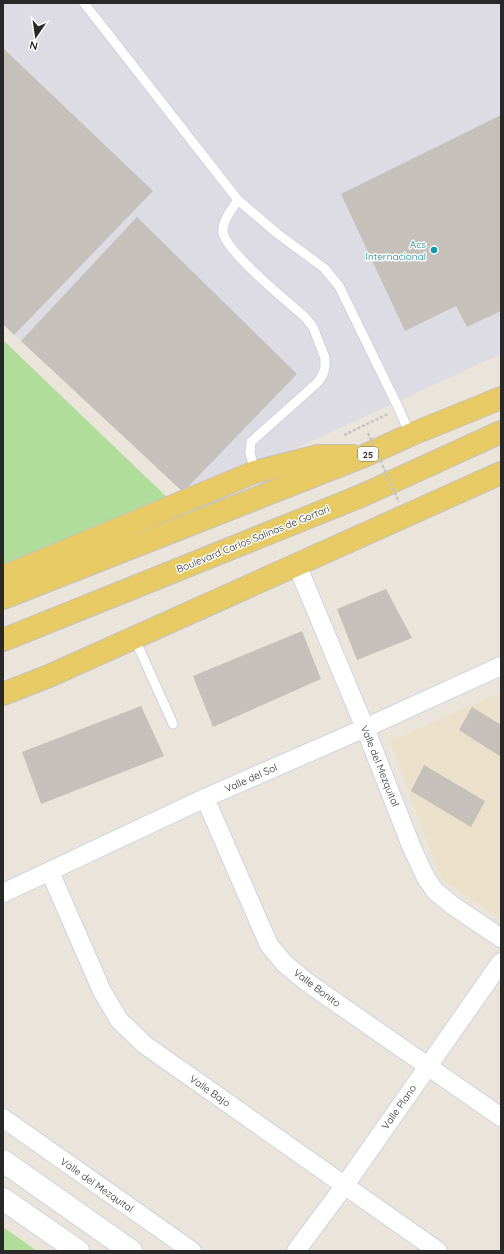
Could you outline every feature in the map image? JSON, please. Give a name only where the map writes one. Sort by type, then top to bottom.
[{"type":"main road","name":"25","points":[[3,598],[364,456],[410,435],[501,398]]},
{"type":"main road","name":"Boulevard Carlos Salinas de Gortari","points":[[3,640],[361,496],[501,432]]},
{"type":"main road","points":[[3,577],[255,472],[318,456],[364,456]]},
{"type":"main road","points":[[3,694],[49,676],[501,473]]},
{"type":"main road","points":[[3,1161],[131,1251]]},
{"type":"main road","points":[[3,1199],[78,1251]]},
{"type":"street","name":"Valle del Mezquital","points":[[297,565],[365,728],[412,848],[426,878],[435,891],[452,905],[501,938]]},
{"type":"street","name":"Valle del Sol","points":[[3,894],[205,798],[365,728],[501,666]]},
{"type":"street","name":"Valle Bonito","points":[[205,798],[269,945],[285,964],[308,983],[501,1117]]},
{"type":"street","name":"Valle Bajo","points":[[50,872],[102,991],[119,1020],[145,1045],[438,1251]]},
{"type":"street","name":"Valle Plano","points":[[296,1251],[345,1185],[501,962]]},
{"type":"street","name":"Valle del Mezquital","points":[[3,1118],[192,1251]]},
{"type":"lane","points":[[84,3],[238,200],[278,234],[324,268],[339,286],[399,409],[410,435]]},
{"type":"lane","points":[[238,200],[224,224],[223,233],[228,243],[244,262],[306,317],[313,327],[325,358],[323,374],[318,382],[251,442],[250,453],[255,472]]},
{"type":"lane","points":[[134,637],[173,724]]},
{"type":"path","points":[[341,437],[399,409]]},
{"type":"path","points":[[368,433],[399,502]]},
{"type":"shaded area","points":[[3,3],[501,3],[501,354],[189,497],[3,324]]},
{"type":"shaded area","points":[[501,692],[501,919],[441,879],[390,741]]},
{"type":"green space","points":[[3,340],[172,502],[3,573]]},
{"type":"green space","points":[[3,1227],[37,1251],[3,1251]]},
{"type":"building","points":[[3,48],[153,191],[14,335],[3,324]]},
{"type":"building","name":"Acs Internacional","points":[[501,115],[501,311],[467,327],[456,306],[405,331],[341,194]]},
{"type":"building","points":[[137,217],[297,374],[183,492],[21,341]]},
{"type":"building","points":[[386,589],[412,638],[357,660],[337,609]]},
{"type":"building","points":[[302,631],[321,679],[213,727],[193,676]]},
{"type":"building","points":[[141,706],[164,756],[41,804],[22,752]]},
{"type":"building","points":[[472,707],[501,725],[501,757],[459,730]]},
{"type":"building","points":[[424,765],[485,801],[471,827],[411,791]]},
{"type":"place","name":"Acs Internacional","points":[[434,250]]}]
